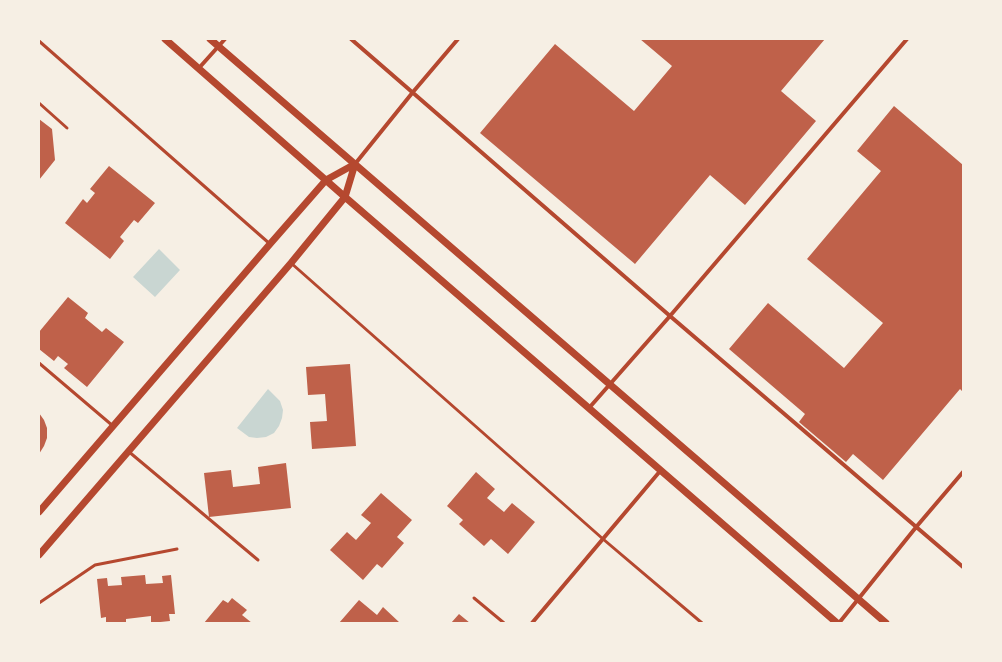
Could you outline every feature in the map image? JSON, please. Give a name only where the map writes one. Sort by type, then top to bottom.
[{"type":"street","points":[[165,39],[345,197],[838,623],[859,600],[917,526],[963,472]]},
{"type":"street","points":[[210,39],[886,623]]},
{"type":"street","points":[[199,68],[224,39]]},
{"type":"street","points":[[351,39],[670,316],[963,566]]},
{"type":"street","points":[[39,512],[326,180],[354,164],[458,39]]},
{"type":"street","points":[[589,408],[670,316],[907,39]]},
{"type":"street","points":[[39,555],[291,263],[345,197],[354,164]]},
{"type":"street","points":[[532,623],[661,470]]},
{"type":"lane","points":[[39,41],[270,244]]},
{"type":"lane","points":[[39,103],[67,128]]},
{"type":"lane","points":[[291,263],[603,539],[702,623]]},
{"type":"lane","points":[[39,363],[113,426]]},
{"type":"lane","points":[[128,451],[258,560]]},
{"type":"lane","points":[[39,603],[95,564],[177,549]]},
{"type":"lane","points":[[474,598],[504,623]]},
{"type":"shaded area","points":[[159,249],[180,270],[155,297],[133,277]]},
{"type":"shaded area","points":[[268,389],[280,401],[283,410],[279,426],[274,433],[266,437],[249,437],[237,428]]},
{"type":"building","points":[[640,39],[825,39],[781,91],[816,121],[745,205],[710,175],[635,264],[480,133],[555,44],[634,111],[672,66]]},
{"type":"building","points":[[894,106],[963,165],[963,392],[960,389],[883,480],[853,454],[846,462],[799,422],[805,414],[729,349],[768,303],[844,368],[883,323],[807,259],[881,171],[857,151]]},
{"type":"building","points":[[39,119],[52,129],[55,160],[39,180]]},
{"type":"building","points":[[109,166],[155,203],[138,223],[134,220],[120,237],[124,241],[110,259],[65,223],[83,199],[87,203],[95,193],[90,189]]},
{"type":"building","points":[[68,297],[88,313],[85,318],[102,332],[106,328],[124,342],[87,387],[64,368],[68,364],[58,356],[54,361],[39,349],[39,332]]},
{"type":"building","points":[[350,364],[356,446],[312,449],[310,422],[327,421],[325,394],[308,395],[306,367]]},
{"type":"building","points":[[39,413],[47,428],[47,438],[39,454]]},
{"type":"building","points":[[286,463],[291,508],[209,517],[204,473],[231,470],[233,487],[260,484],[258,467]]},
{"type":"building","points":[[476,472],[495,489],[487,498],[504,512],[512,503],[535,522],[508,554],[491,539],[484,546],[459,524],[463,520],[447,506]]},
{"type":"building","points":[[381,493],[412,520],[397,537],[404,543],[382,568],[377,564],[363,580],[330,550],[347,532],[356,540],[371,523],[361,515]]},
{"type":"building","points":[[145,575],[146,584],[163,583],[162,576],[171,575],[175,614],[169,614],[170,621],[151,623],[151,616],[126,619],[126,623],[106,623],[106,617],[101,618],[97,579],[107,578],[108,586],[122,585],[121,577]]},
{"type":"building","points":[[232,598],[247,610],[242,615],[252,623],[204,623],[223,600],[228,603]]},
{"type":"building","points":[[359,600],[377,615],[383,607],[400,623],[339,623]]},
{"type":"building","points":[[459,614],[470,623],[451,623]]}]
